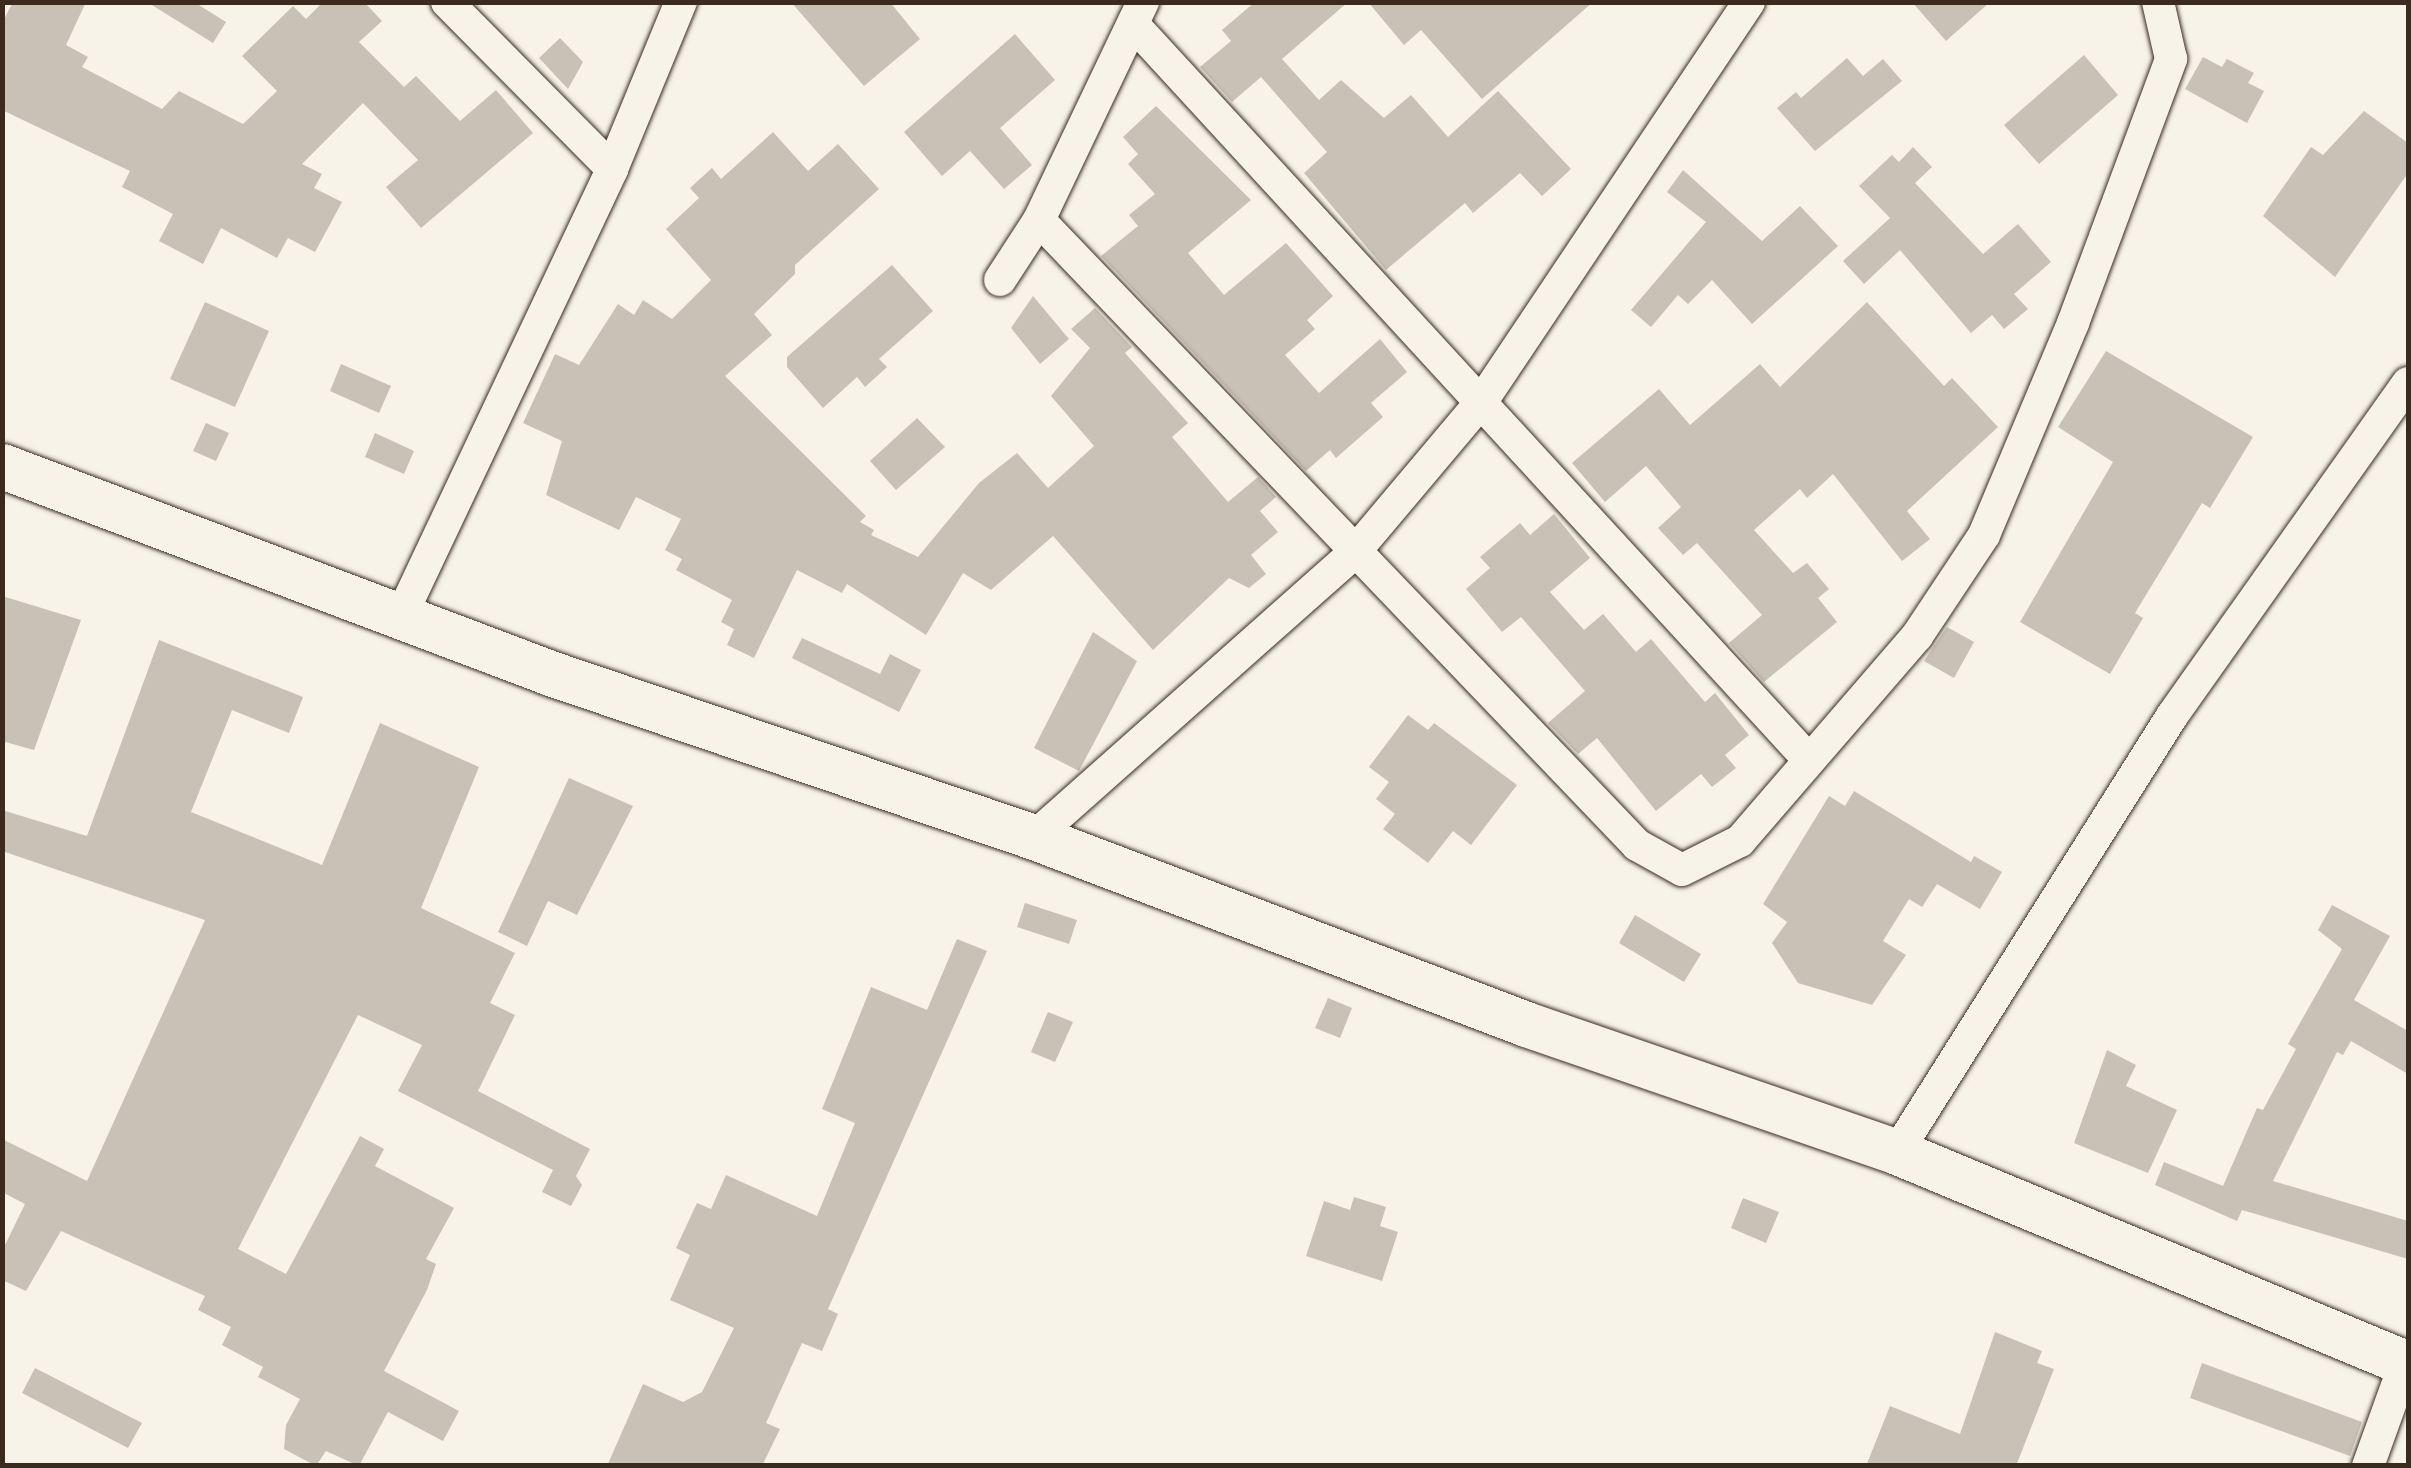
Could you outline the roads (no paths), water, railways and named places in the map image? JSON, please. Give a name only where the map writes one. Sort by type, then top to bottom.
[{"type":"street","points":[[447,2],[612,170]]},
{"type":"street","points":[[402,614],[612,170],[682,2]]},
{"type":"street","points":[[1034,837],[1354,554],[1482,401],[1749,2]]},
{"type":"street","points":[[1039,220],[1354,554],[1637,845],[1682,870],[1740,841],[1917,636],[1984,535],[2074,323],[2171,59],[2158,2]]},
{"type":"street","points":[[1000,280],[1039,220],[1138,13],[1482,401],[1809,760]]},
{"type":"street","points":[[1898,1152],[2172,716],[2408,383]]},
{"type":"street","points":[[2,466],[553,674],[1034,837],[1526,1024],[1898,1152],[2406,1364],[2368,1466]]}]
